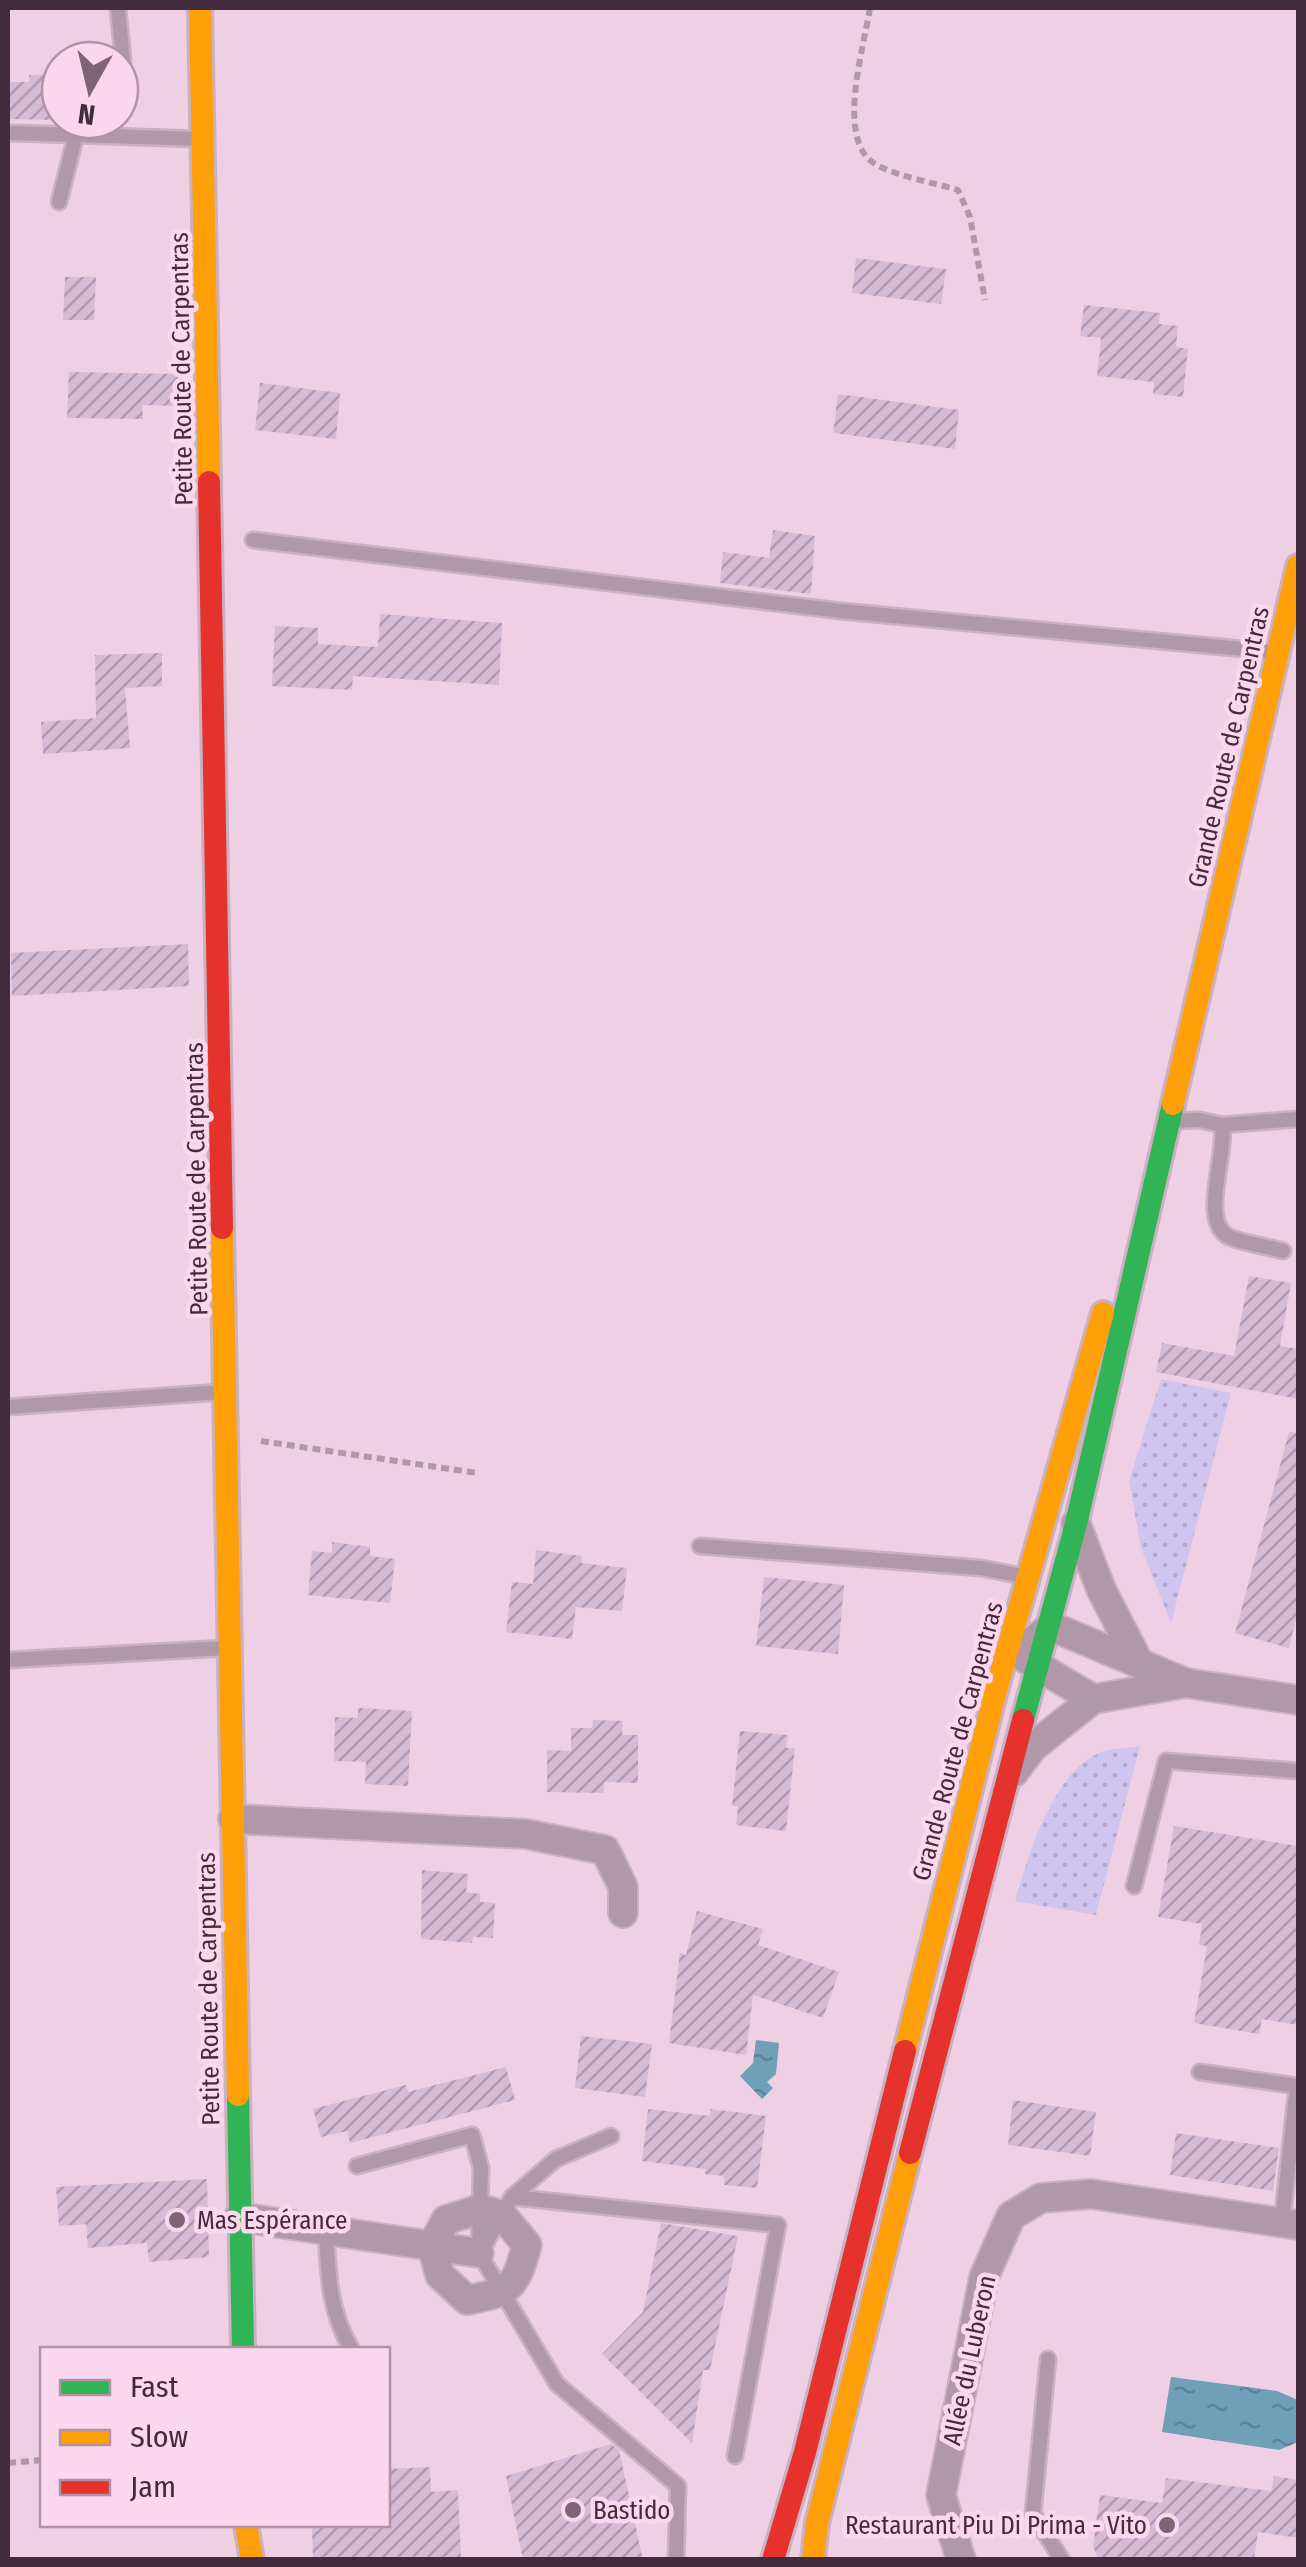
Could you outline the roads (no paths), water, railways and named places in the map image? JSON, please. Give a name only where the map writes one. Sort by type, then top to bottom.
[{"type":"main road","name":"Petite Route de Carpentras","points":[[200,8],[243,2347]]},
{"type":"main road","name":"Grande Route de Carpentras","points":[[1048,1630],[1076,1524],[1298,566]]},
{"type":"main road","name":"Grande Route de Carpentras","points":[[772,2560],[806,2452],[995,1694],[1211,941]]},
{"type":"main road","points":[[813,2560],[831,2466],[1008,1782],[1030,1661]]},
{"type":"main road","points":[[246,2527],[252,2560]]},
{"type":"street","points":[[1076,1524],[1101,1589],[1138,1658]]},
{"type":"street","points":[[1030,1661],[1042,1530]]},
{"type":"street","points":[[995,1694],[1030,1661],[1048,1630],[1138,1658],[1186,1682]]},
{"type":"street","points":[[1030,1661],[1093,1699]]},
{"type":"street","points":[[1008,1782],[1033,1747],[1093,1699],[1186,1682],[1298,1695]]},
{"type":"street","points":[[233,1819],[526,1834],[605,1850],[622,1887],[623,1913]]},
{"type":"street","name":"Allée du Luberon","points":[[961,2560],[941,2495],[984,2276],[1011,2216],[1041,2198],[1091,2194],[1290,2224]]},
{"type":"street","points":[[498,2207],[527,2245],[518,2278],[504,2293],[467,2300],[440,2275],[432,2246],[446,2220],[498,2207]]},
{"type":"street","points":[[239,2217],[479,2253]]},
{"type":"lane","points":[[118,8],[122,40]]},
{"type":"lane","points":[[12,133],[40,134]]},
{"type":"lane","points":[[140,138],[204,140]]},
{"type":"lane","points":[[59,202],[75,140]]},
{"type":"lane","points":[[253,540],[842,611],[1279,652]]},
{"type":"lane","points":[[1170,1121],[1200,1120],[1222,1125],[1298,1120]]},
{"type":"lane","points":[[1222,1125],[1226,1146],[1214,1196],[1216,1222],[1226,1236],[1283,1251]]},
{"type":"lane","points":[[8,1407],[227,1392]]},
{"type":"lane","points":[[700,1546],[981,1568],[1029,1577]]},
{"type":"lane","points":[[8,1660],[232,1647]]},
{"type":"lane","points":[[1134,1886],[1166,1761],[1298,1771]]},
{"type":"lane","points":[[1200,2072],[1298,2086],[1290,2224]]},
{"type":"lane","points":[[356,2166],[472,2135],[498,2207],[479,2253]]},
{"type":"lane","points":[[479,2253],[498,2207],[556,2159],[612,2136]]},
{"type":"lane","points":[[498,2207],[778,2225],[735,2456]]},
{"type":"lane","points":[[326,2230],[328,2282],[337,2325],[350,2347]]},
{"type":"lane","points":[[479,2253],[556,2384],[678,2486],[676,2560]]},
{"type":"lane","points":[[1048,2359],[1034,2514],[1062,2560]]},
{"type":"water","points":[[756,2040],[779,2043],[776,2074],[767,2082],[773,2088],[762,2099],[740,2076],[753,2063]]},
{"type":"water","points":[[1171,2377],[1277,2391],[1298,2400],[1298,2442],[1279,2450],[1162,2432]]},
{"type":"place","name":"Mas Espérance","points":[[177,2220]]},
{"type":"place","name":"Bastido","points":[[573,2510]]},
{"type":"place","name":"Restaurant Piu Di Prima - Vito","points":[[1167,2525]]}]
